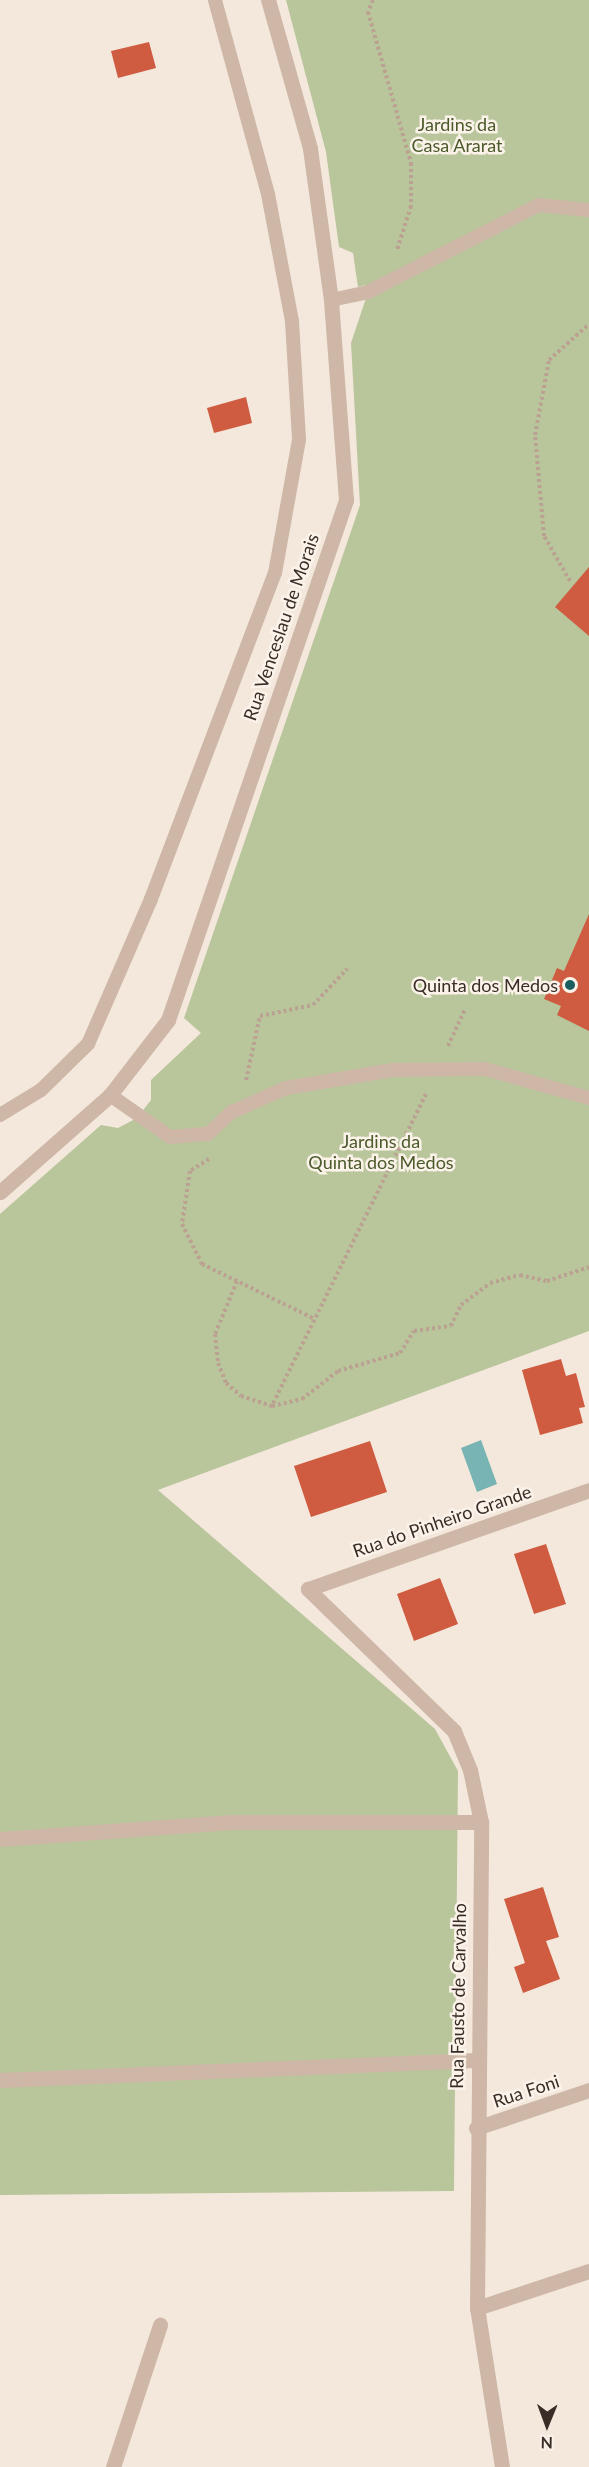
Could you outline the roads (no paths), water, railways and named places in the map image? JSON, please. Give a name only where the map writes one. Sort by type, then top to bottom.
[{"type":"street","name":"Rua Venceslau de Morais","points":[[0,1192],[110,1095],[168,1020],[346,500],[332,300],[310,148],[268,0]]},
{"type":"street","name":"Rua do Pinheiro Grande","points":[[308,1588],[589,1490]]},
{"type":"street","name":"Rua Fausto de Carvalho","points":[[308,1588],[454,1731],[481,1822],[476,2060],[477,2308],[502,2467]]},
{"type":"street","points":[[0,1839],[231,1822],[481,1822]]},
{"type":"street","points":[[0,2080],[476,2060]]},
{"type":"street","name":"Rua Foni","points":[[476,2128],[589,2090]]},
{"type":"street","points":[[477,2308],[589,2271]]},
{"type":"street","points":[[113,2467],[160,2325]]},
{"type":"lane","points":[[0,1114],[41,1090],[88,1044],[151,899],[276,573],[299,439],[292,321],[267,194],[215,0]]},
{"type":"lane","points":[[332,300],[387,282],[539,205],[589,210]]},
{"type":"lane","points":[[110,1095],[170,1137],[208,1134],[232,1112],[286,1088],[392,1070],[485,1069],[589,1098]]},
{"type":"water","points":[[481,1440],[497,1484],[477,1492],[461,1448]]},
{"type":"place","name":"Quinta dos Medos","points":[[570,985]]},
{"type":"park label","name":"Jardins da Casa Ararat","points":[[457,135]]},
{"type":"park label","name":"Jardins da Quinta dos Medos","points":[[381,1152]]}]
